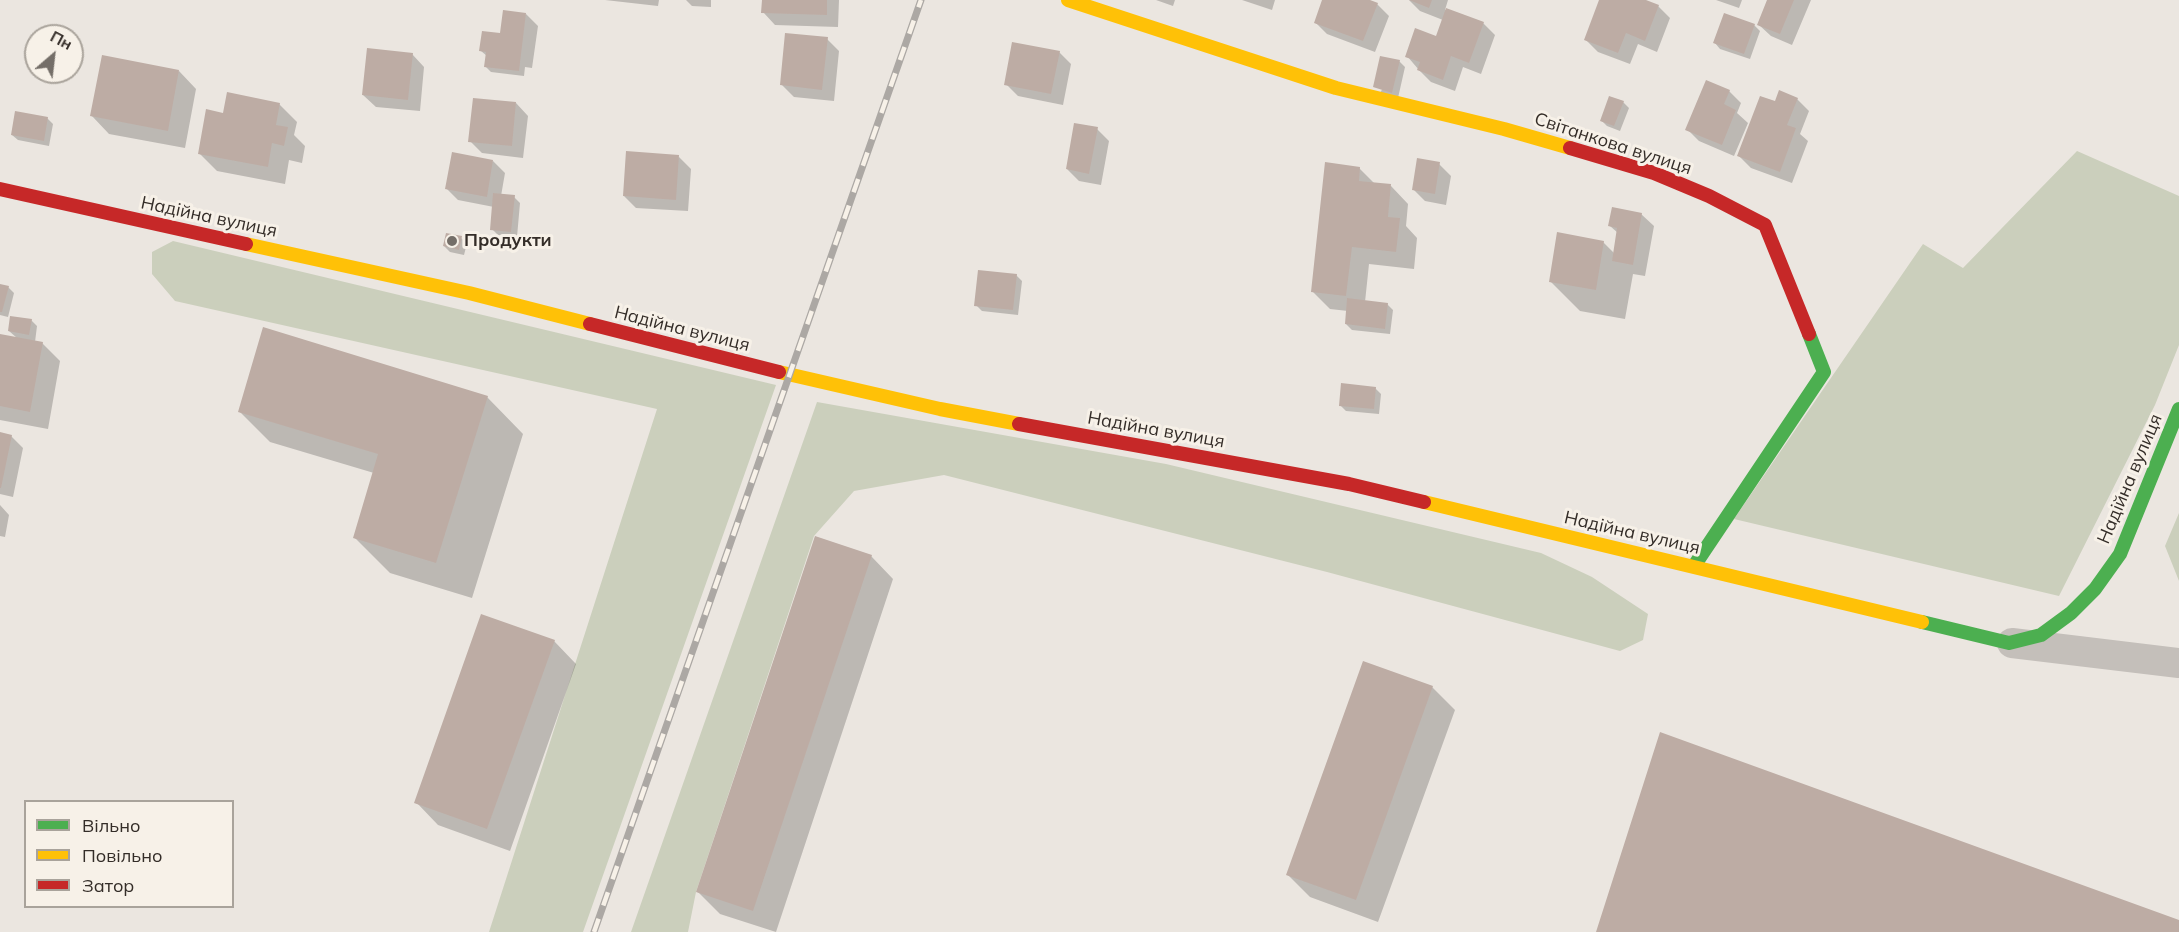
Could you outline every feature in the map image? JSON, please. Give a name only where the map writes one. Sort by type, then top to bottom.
[{"type":"street","name":"Світанкова вулиця","points":[[1068,0],[1336,88],[1504,129],[1653,173],[1709,196],[1765,225],[1824,372],[1694,566]]},
{"type":"street","name":"Надійна вулиця","points":[[0,189],[469,293],[791,375],[940,409],[1349,484],[2009,643],[2041,635],[2072,613],[2095,588],[2120,554],[2179,409]]},
{"type":"street","points":[[2009,643],[2179,663]]},
{"type":"green space","points":[[2077,151],[2179,196],[2179,345],[2155,405],[2059,596],[1734,519],[1923,244],[1963,268]]},
{"type":"green space","points":[[173,241],[776,385],[583,932],[489,932],[657,409],[175,301],[152,274],[152,252]]},
{"type":"green space","points":[[817,402],[1166,464],[1541,553],[1592,577],[1648,614],[1643,640],[1620,651],[1327,572],[944,475],[854,491],[814,536],[696,892],[688,932],[631,932]]},
{"type":"green space","points":[[2179,513],[2179,581],[2165,546]]},
{"type":"building","points":[[762,0],[827,0],[827,15],[761,13]]},
{"type":"building","points":[[1322,0],[1370,0],[1378,3],[1363,41],[1314,23]]},
{"type":"building","points":[[1409,0],[1432,0],[1429,8]]},
{"type":"building","points":[[1599,0],[1646,0],[1659,5],[1645,41],[1626,33],[1618,53],[1584,40]]},
{"type":"building","points":[[1767,0],[1794,0],[1780,34],[1757,25]]},
{"type":"building","points":[[1446,8],[1484,22],[1469,63],[1451,56],[1443,80],[1417,70],[1420,62],[1405,57],[1415,28],[1436,36]]},
{"type":"building","points":[[503,10],[526,13],[519,71],[484,67],[486,52],[479,51],[482,31],[500,33]]},
{"type":"building","points":[[1724,13],[1755,24],[1744,54],[1713,43]]},
{"type":"building","points":[[785,33],[828,37],[822,90],[780,85]]},
{"type":"building","points":[[1012,42],[1060,51],[1051,94],[1004,85]]},
{"type":"building","points":[[367,48],[413,53],[408,100],[362,95]]},
{"type":"building","points":[[102,55],[179,70],[168,131],[90,116]]},
{"type":"building","points":[[1380,56],[1400,60],[1392,93],[1373,87]]},
{"type":"building","points":[[1706,80],[1730,90],[1724,104],[1736,110],[1722,145],[1685,130]]},
{"type":"building","points":[[1779,90],[1798,98],[1787,125],[1796,128],[1780,172],[1737,156],[1760,96],[1775,101]]},
{"type":"building","points":[[227,92],[280,103],[276,125],[288,127],[284,146],[272,143],[268,167],[198,154],[206,109],[223,113]]},
{"type":"building","points":[[1609,96],[1624,101],[1614,126],[1600,121]]},
{"type":"building","points":[[473,98],[516,102],[512,146],[468,142]]},
{"type":"building","points":[[15,111],[48,117],[44,141],[11,135]]},
{"type":"building","points":[[1074,123],[1098,127],[1089,174],[1066,169]]},
{"type":"building","points":[[626,151],[679,155],[676,200],[623,196]]},
{"type":"building","points":[[452,152],[493,160],[487,197],[445,189]]},
{"type":"building","points":[[1417,158],[1440,162],[1435,194],[1412,190]]},
{"type":"building","points":[[1325,162],[1360,167],[1359,181],[1391,184],[1388,217],[1400,218],[1396,252],[1352,247],[1346,296],[1311,292]]},
{"type":"building","points":[[493,193],[515,195],[511,232],[490,230]]},
{"type":"building","points":[[1612,207],[1642,213],[1633,265],[1612,261],[1617,228],[1608,226]]},
{"type":"building","points":[[1557,232],[1604,241],[1596,290],[1549,282]]},
{"type":"building","name":"Продукти","points":[[446,233],[462,236],[459,250],[443,246]]},
{"type":"building","points":[[978,270],[1017,274],[1013,310],[974,306]]},
{"type":"building","points":[[0,284],[9,286],[2,312],[0,312]]},
{"type":"building","points":[[1347,298],[1388,303],[1385,329],[1345,324]]},
{"type":"building","points":[[10,316],[32,319],[29,335],[8,331]]},
{"type":"building","points":[[263,327],[488,396],[436,563],[353,538],[378,454],[238,412]]},
{"type":"building","points":[[0,334],[43,342],[30,412],[0,406]]},
{"type":"building","points":[[1341,383],[1376,387],[1374,409],[1339,406]]},
{"type":"building","points":[[0,432],[12,435],[1,488],[0,488]]},
{"type":"building","points":[[815,536],[872,555],[753,911],[696,892]]},
{"type":"building","points":[[481,614],[555,640],[487,829],[414,803]]},
{"type":"building","points":[[1363,661],[1433,686],[1356,900],[1286,875]]},
{"type":"building","points":[[1660,732],[2179,920],[2179,932],[1596,932]]},
{"type":"railway","points":[[594,932],[921,0]]},
{"type":"traffic: fast","points":[[1694,566],[1824,372],[1809,334]]},
{"type":"traffic: fast","points":[[1922,622],[2009,643],[2041,635],[2071,613],[2095,589],[2120,554],[2179,409]]},
{"type":"traffic: slow","points":[[1068,0],[1336,88],[1504,129],[1570,148]]},
{"type":"traffic: slow","points":[[246,244],[469,293],[590,324]]},
{"type":"traffic: slow","points":[[779,372],[940,409],[1019,424]]},
{"type":"traffic: slow","points":[[1424,502],[1922,622]]},
{"type":"traffic: jam","points":[[1570,148],[1654,173],[1709,196],[1765,225],[1809,334]]},
{"type":"traffic: jam","points":[[0,189],[246,244]]},
{"type":"traffic: jam","points":[[590,324],[779,372]]},
{"type":"traffic: jam","points":[[1019,424],[1349,484],[1424,502]]},
{"type":"place","name":"Продукти","points":[[452,241]]}]
